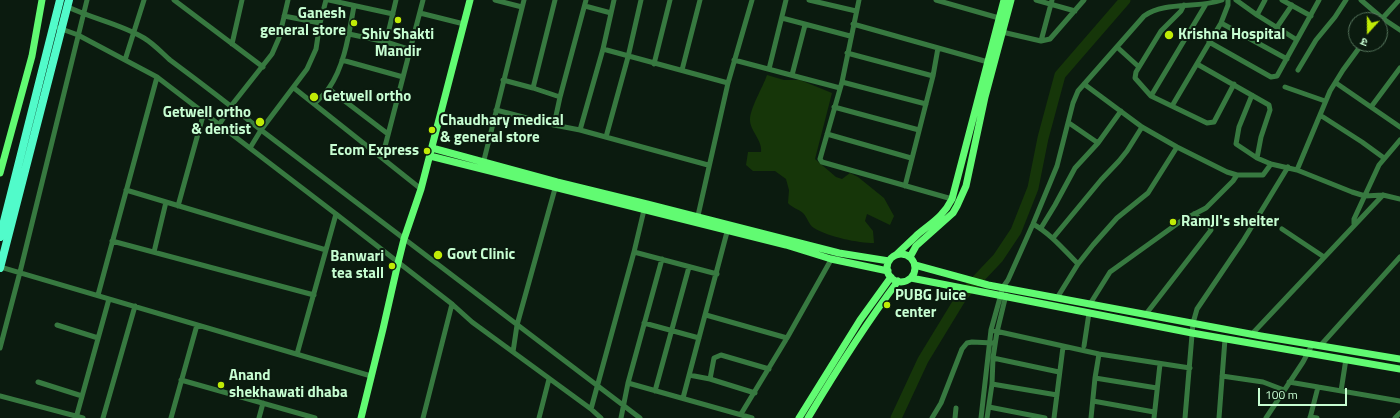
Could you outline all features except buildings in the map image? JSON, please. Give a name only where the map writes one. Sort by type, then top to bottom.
[{"type":"main road","points":[[0,268],[58,27],[60,0]]},
{"type":"main road","points":[[0,238],[3,214],[58,27],[68,4]]},
{"type":"street","points":[[0,173],[32,56],[42,0]]},
{"type":"street","points":[[0,348],[87,0]]},
{"type":"street","points":[[125,60],[144,0]]},
{"type":"street","points":[[174,0],[263,67]]},
{"type":"street","points":[[232,44],[242,0]]},
{"type":"street","points":[[219,125],[272,54],[279,38],[288,0]]},
{"type":"street","points":[[250,148],[261,130],[307,69],[316,48],[320,23],[327,0],[393,14]]},
{"type":"street","points":[[386,42],[396,0]]},
{"type":"street","points":[[382,158],[423,0]]},
{"type":"street","points":[[361,418],[398,263],[421,189],[470,0]]},
{"type":"street","points":[[495,0],[522,7]]},
{"type":"street","points":[[482,165],[524,0]]},
{"type":"street","points":[[533,88],[555,0]]},
{"type":"street","points":[[580,130],[614,0]]},
{"type":"street","points":[[606,137],[628,57],[640,0]]},
{"type":"street","points":[[654,64],[670,0]]},
{"type":"street","points":[[682,70],[700,0]]},
{"type":"street","points":[[697,220],[708,165],[728,83],[751,0]]},
{"type":"street","points":[[769,69],[786,0]]},
{"type":"street","points":[[809,0],[856,11]]},
{"type":"street","points":[[859,0],[850,36],[842,82],[820,159],[822,162],[952,200]]},
{"type":"street","points":[[936,0],[953,2],[999,18]]},
{"type":"street","points":[[799,418],[889,274],[889,261],[918,234],[936,221],[952,200],[1004,0]]},
{"type":"street","points":[[910,257],[916,246],[953,213],[966,186],[985,97],[1011,0]]},
{"type":"street","points":[[1036,0],[1051,2],[1075,11]]},
{"type":"street","points":[[1002,32],[1041,41],[1050,39],[1084,0]]},
{"type":"street","points":[[981,418],[994,331],[1006,285],[1057,166],[1073,103],[1078,91],[1144,16],[1151,11],[1184,5],[1206,4],[1222,0]]},
{"type":"street","points":[[1172,106],[1221,23],[1228,5],[1228,0]]},
{"type":"street","points":[[1236,0],[1297,40]]},
{"type":"street","points":[[1257,15],[1265,0]]},
{"type":"street","points":[[1282,0],[1311,16]]},
{"type":"street","points":[[1209,42],[1271,78],[1277,76],[1319,0]]},
{"type":"street","points":[[1298,70],[1316,40],[1336,17],[1346,0]]},
{"type":"street","points":[[1361,0],[1374,12]]},
{"type":"street","points":[[1388,12],[1399,0]]},
{"type":"street","points":[[1041,41],[1051,2]]},
{"type":"street","points":[[554,126],[560,97],[585,3],[611,12]]},
{"type":"street","points":[[68,4],[83,15],[114,24],[146,39],[164,55],[404,240],[640,418]]},
{"type":"street","points":[[1151,96],[1206,4]]},
{"type":"street","points":[[1184,5],[1161,31],[1136,72],[1135,78],[1151,96],[1207,123],[1214,122],[1234,84]]},
{"type":"street","points":[[1277,26],[1292,5]]},
{"type":"street","points":[[314,104],[329,89],[342,60],[354,6]]},
{"type":"street","points":[[420,13],[464,24]]},
{"type":"street","points":[[284,16],[320,23]]},
{"type":"street","points":[[782,18],[850,36]]},
{"type":"street","points":[[1221,23],[1287,59]]},
{"type":"street","points":[[1388,23],[1400,30]]},
{"type":"street","points":[[853,24],[988,62]]},
{"type":"street","points":[[792,75],[805,25]]},
{"type":"street","points":[[58,27],[78,35],[157,76],[452,304],[472,322],[591,409],[601,418]]},
{"type":"street","points":[[349,34],[386,42],[411,50]]},
{"type":"street","points":[[1117,47],[1139,67]]},
{"type":"street","points":[[905,186],[933,76],[938,48]]},
{"type":"street","points":[[602,50],[728,83]]},
{"type":"street","points":[[1297,170],[1326,101],[1343,70],[1356,52]]},
{"type":"street","points":[[847,53],[933,76]]},
{"type":"street","points":[[342,60],[403,77]]},
{"type":"street","points":[[734,60],[840,88]]},
{"type":"street","points":[[1197,64],[1269,105],[1270,108],[1261,137],[1257,158]]},
{"type":"street","points":[[1371,107],[1400,68]]},
{"type":"street","points":[[98,295],[157,76]]},
{"type":"street","points":[[504,80],[560,97]]},
{"type":"street","points":[[842,82],[926,104]]},
{"type":"street","points":[[1336,83],[1398,125],[1400,118]]},
{"type":"street","points":[[1084,84],[1142,127],[1176,147],[1227,172],[1237,175],[1263,175],[1271,164]]},
{"type":"street","points":[[1285,87],[1326,101]]},
{"type":"street","points":[[294,88],[421,189]]},
{"type":"street","points":[[329,89],[388,134]]},
{"type":"street","points":[[1252,95],[1239,127],[1236,144],[1257,158],[1271,164],[1297,170],[1365,196],[1383,195],[1400,199]]},
{"type":"street","points":[[834,107],[919,130]]},
{"type":"street","points":[[496,110],[554,126],[580,130],[708,165]]},
{"type":"street","points":[[1041,228],[1075,168],[1098,143],[1122,111]]},
{"type":"street","points":[[178,206],[204,112]]},
{"type":"street","points":[[1320,115],[1384,158]]},
{"type":"street","points":[[1069,123],[1098,143]]},
{"type":"street","points":[[1053,238],[1123,156],[1142,127]]},
{"type":"street","points":[[827,134],[912,158]]},
{"type":"street","points":[[1354,224],[1354,219],[1379,165],[1400,140]]},
{"type":"street","points":[[1057,298],[1078,264],[1117,218],[1148,193],[1176,147]]},
{"type":"street","points":[[432,148],[482,165],[644,210],[697,220],[727,232],[786,245],[831,259],[889,274],[898,281],[905,281],[911,278],[915,272],[915,265],[910,257],[906,255],[896,255]]},
{"type":"street","points":[[430,156],[482,165]]},
{"type":"street","points":[[1185,418],[1193,323],[1197,309],[1243,241],[1288,167]]},
{"type":"street","points":[[1090,304],[1110,272],[1181,221],[1206,208],[1237,175]]},
{"type":"street","points":[[556,185],[834,252],[889,261]]},
{"type":"street","points":[[513,352],[517,325],[556,185]]},
{"type":"street","points":[[126,190],[326,250]]},
{"type":"street","points":[[1252,334],[1354,224],[1383,195]]},
{"type":"street","points":[[154,252],[166,202]]},
{"type":"street","points":[[591,409],[644,210]]},
{"type":"street","points":[[297,354],[336,214]]},
{"type":"street","points":[[1146,314],[1211,230],[1210,227],[1194,214]]},
{"type":"street","points":[[1033,224],[1041,228],[1053,238],[1078,264]]},
{"type":"street","points":[[1282,228],[1324,257]]},
{"type":"street","points":[[683,398],[727,232]]},
{"type":"street","points":[[112,241],[314,295]]},
{"type":"street","points":[[634,252],[716,274]]},
{"type":"street","points":[[741,414],[787,338],[834,252]]},
{"type":"street","points":[[1320,346],[1400,257]]},
{"type":"street","points":[[621,418],[628,384],[662,259]]},
{"type":"street","points":[[915,265],[936,272],[988,285],[1006,285],[1057,298],[1400,360]]},
{"type":"street","points":[[655,391],[689,267]]},
{"type":"street","points":[[0,268],[20,272],[372,376]]},
{"type":"street","points":[[911,278],[1192,333],[1400,369]]},
{"type":"street","points":[[808,418],[848,351],[898,281]]},
{"type":"street","points":[[0,396],[79,418],[82,396],[109,299]]},
{"type":"street","points":[[423,418],[452,304]]},
{"type":"street","points":[[103,418],[135,306]]},
{"type":"street","points":[[1084,346],[1089,313],[1093,313]]},
{"type":"street","points":[[706,315],[787,338]]},
{"type":"street","points":[[644,323],[699,338]]},
{"type":"street","points":[[57,325],[98,338]]},
{"type":"street","points":[[171,418],[197,325]]},
{"type":"street","points":[[994,331],[1099,354],[1190,368]]},
{"type":"street","points":[[1219,418],[1225,338]]},
{"type":"street","points":[[932,418],[941,403],[962,348],[968,343],[972,342],[993,343]]},
{"type":"street","points":[[987,418],[992,384],[993,343]]},
{"type":"street","points":[[1266,418],[1312,345]]},
{"type":"street","points":[[1054,418],[1063,347]]},
{"type":"street","points":[[1091,418],[1099,354]]},
{"type":"street","points":[[710,380],[714,358],[721,355],[769,369]]},
{"type":"street","points":[[993,358],[1059,372]]},
{"type":"street","points":[[1341,391],[1346,359]]},
{"type":"street","points":[[1154,418],[1160,364]]},
{"type":"street","points":[[689,375],[755,393]]},
{"type":"street","points":[[1222,376],[1263,382],[1284,390]]},
{"type":"street","points":[[1095,378],[1157,388]]},
{"type":"street","points":[[539,418],[549,379]]},
{"type":"street","points":[[181,380],[315,418]]},
{"type":"street","points":[[38,382],[82,396]]},
{"type":"street","points":[[1290,382],[1400,401]]},
{"type":"street","points":[[628,384],[752,418]]},
{"type":"street","points":[[992,384],[1057,395]]},
{"type":"street","points":[[1317,418],[1310,417],[1318,387]]},
{"type":"street","points":[[1093,401],[1154,412]]},
{"type":"street","points":[[259,418],[263,403]]},
{"type":"street","points":[[989,407],[1045,418]]},
{"type":"street","points":[[955,418],[956,408]]},
{"type":"street","points":[[1395,418],[1400,413]]},
{"type":"shaded area","points":[[767,75],[784,80],[800,80],[832,93],[815,159],[836,177],[842,179],[850,173],[858,177],[884,198],[894,216],[890,225],[867,214],[865,221],[873,231],[874,243],[844,239],[814,228],[810,225],[800,210],[788,203],[789,190],[786,179],[775,171],[753,171],[746,165],[748,152],[761,152],[760,144],[752,128],[750,120],[754,104]]},
{"type":"waterway","points":[[896,418],[923,360],[962,296],[998,258],[1016,231],[1033,188],[1043,138],[1060,75],[1125,0]]},
{"type":"place","name":"Shiv Shakti Mandir","points":[[398,20]]},
{"type":"place","name":"Ganesh general store","points":[[354,23]]},
{"type":"place","name":"Krishna Hospital","points":[[1169,35]]},
{"type":"place","name":"Getwell ortho","points":[[314,97]]},
{"type":"place","name":"Getwell ortho & dentist","points":[[260,122]]},
{"type":"place","name":"Chaudhary medical & general store","points":[[432,130]]},
{"type":"place","name":"Ecom Express","points":[[427,151]]},
{"type":"place","name":"RamJI's shelter","points":[[1173,222]]},
{"type":"place","name":"Govt Clinic","points":[[438,255]]},
{"type":"place","name":"Banwari tea stall","points":[[392,266]]},
{"type":"place","name":"PUBG Juice center","points":[[887,305]]},
{"type":"place","name":"Anand shekhawati dhaba","points":[[221,385]]}]
